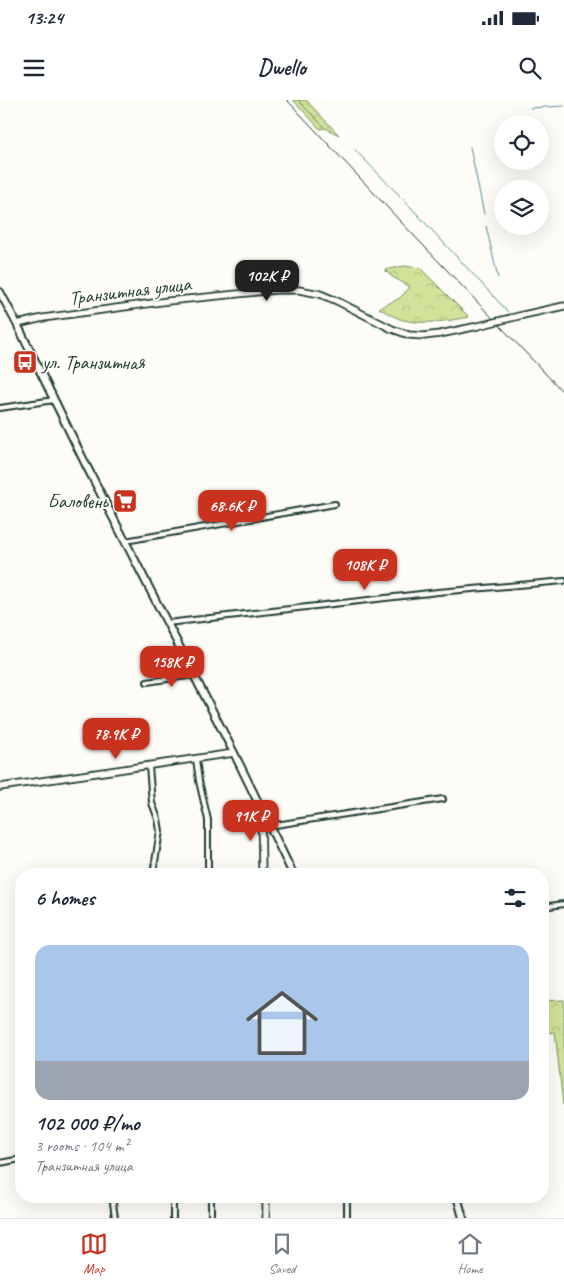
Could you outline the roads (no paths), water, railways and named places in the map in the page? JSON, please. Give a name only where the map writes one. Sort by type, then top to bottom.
[{"type":"main road","name":"Транзитная улица","points":[[17,324],[43,318],[276,290],[299,290],[320,294],[392,329],[409,335],[424,336],[478,326],[564,306]]},
{"type":"main road","points":[[0,292],[234,753],[290,868]]},
{"type":"main road","points":[[0,787],[234,753]]},
{"type":"main road","points":[[261,809],[262,868]]},
{"type":"main road","points":[[266,1203],[266,1218]]},
{"type":"main road","points":[[459,1203],[463,1218]]},
{"type":"street","points":[[0,408],[54,400]]},
{"type":"street","points":[[125,541],[335,504]]},
{"type":"street","points":[[167,623],[428,593],[564,581]]},
{"type":"street","points":[[147,682],[194,675]]},
{"type":"street","points":[[196,759],[208,820],[208,868]]},
{"type":"street","points":[[149,766],[152,803],[160,831],[154,868]]},
{"type":"street","points":[[269,826],[444,799]]},
{"type":"street","points":[[549,906],[564,904]]},
{"type":"street","points":[[0,1163],[15,1160]]},
{"type":"street","points":[[113,1203],[115,1218]]},
{"type":"street","points":[[172,1203],[173,1218]]},
{"type":"street","points":[[211,1203],[211,1218]]},
{"type":"street","points":[[347,1203],[347,1218]]},
{"type":"waterway","points":[[530,108],[564,106]]},
{"type":"waterway","points":[[470,147],[484,214]]},
{"type":"waterway","points":[[355,150],[508,312]]},
{"type":"waterway","points":[[486,226],[498,278]]},
{"type":"railway","points":[[287,100],[564,393]]},
{"type":"place","name":"ул. Транзитная","points":[[25,362]]},
{"type":"place","name":"Баловень","points":[[125,501]]}]
